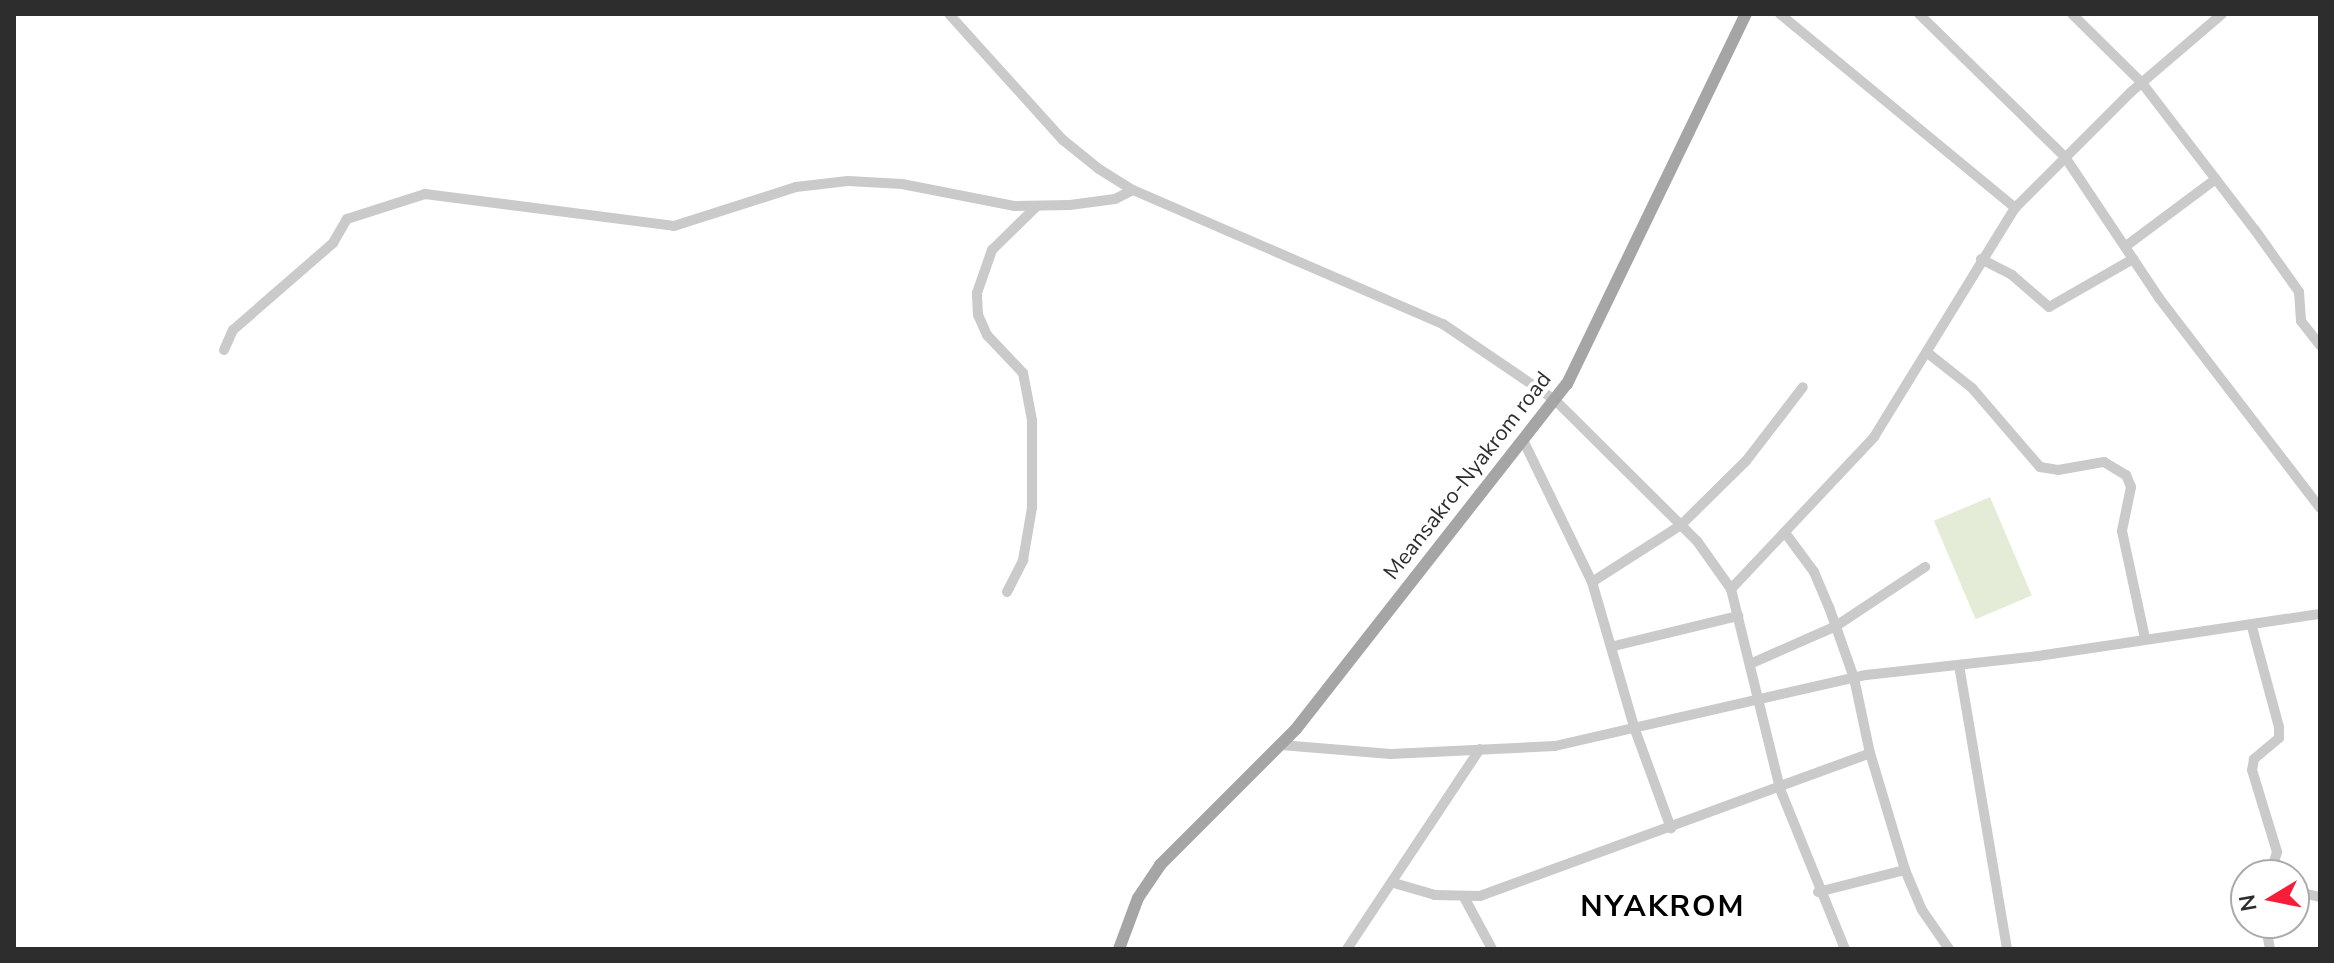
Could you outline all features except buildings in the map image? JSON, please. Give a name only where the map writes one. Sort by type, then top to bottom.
[{"type":"main road","name":"Meansakro-Nyakrom road","points":[[1119,949],[1138,898],[1160,865],[1281,745],[1555,400],[1746,14]]},
{"type":"street","points":[[949,14],[1063,140],[1133,190],[1443,324],[1555,400],[1681,525],[1731,589],[1780,789],[1818,892],[1845,949]]},
{"type":"street","points":[[1780,14],[2015,208]]},
{"type":"street","points":[[1919,14],[2065,157],[2133,259],[2281,462],[2320,508]]},
{"type":"street","points":[[2072,14],[2142,83],[2216,179],[2299,292],[2301,321],[2320,345]]},
{"type":"street","points":[[1731,589],[1874,437],[1929,354],[1981,259],[2015,208],[2142,83],[2222,14]]},
{"type":"street","points":[[2126,246],[2216,179]]},
{"type":"street","points":[[224,350],[233,330],[333,243],[347,219],[425,194],[674,226],[796,187],[848,181],[1037,206],[1115,199],[1133,190]]},
{"type":"street","points":[[1007,592],[1023,560],[1032,508],[1032,420],[1023,373],[987,335],[978,315],[977,293],[992,250],[1037,206]]},
{"type":"street","points":[[1981,259],[2012,275],[2049,307],[2133,259]]},
{"type":"street","points":[[1929,354],[1972,388],[2040,467],[2058,470],[2104,462],[2126,475],[2131,487],[2122,531],[2145,638]]},
{"type":"street","points":[[1592,582],[1681,525],[1746,461],[1803,387]]},
{"type":"street","points":[[1523,440],[1592,582],[1614,646],[1634,727],[1671,828]]},
{"type":"street","points":[[1786,534],[1814,572],[1836,626],[1854,678],[1870,753],[1905,870],[1922,910],[1949,949]]},
{"type":"street","points":[[1750,664],[1836,626],[1925,567]]},
{"type":"street","points":[[1281,745],[1362,754],[1555,746],[1854,678],[2145,638],[2252,627],[2320,614]]},
{"type":"street","points":[[1614,646],[1738,616]]},
{"type":"street","points":[[2252,627],[2279,727],[2279,738],[2254,759],[2252,770],[2277,852],[2275,859]]},
{"type":"street","points":[[1959,665],[2007,949]]},
{"type":"street","points":[[1347,949],[1394,883],[1480,749]]},
{"type":"street","points":[[1394,883],[1465,899],[1780,789],[1870,753]]},
{"type":"street","points":[[1818,892],[1905,870]]},
{"type":"street","points":[[1465,899],[1492,949]]},
{"type":"green space","points":[[1990,497],[2032,595],[1976,619],[1934,521]]},
{"type":"district","name":"NYAKROM","points":[[1663,907]]}]
